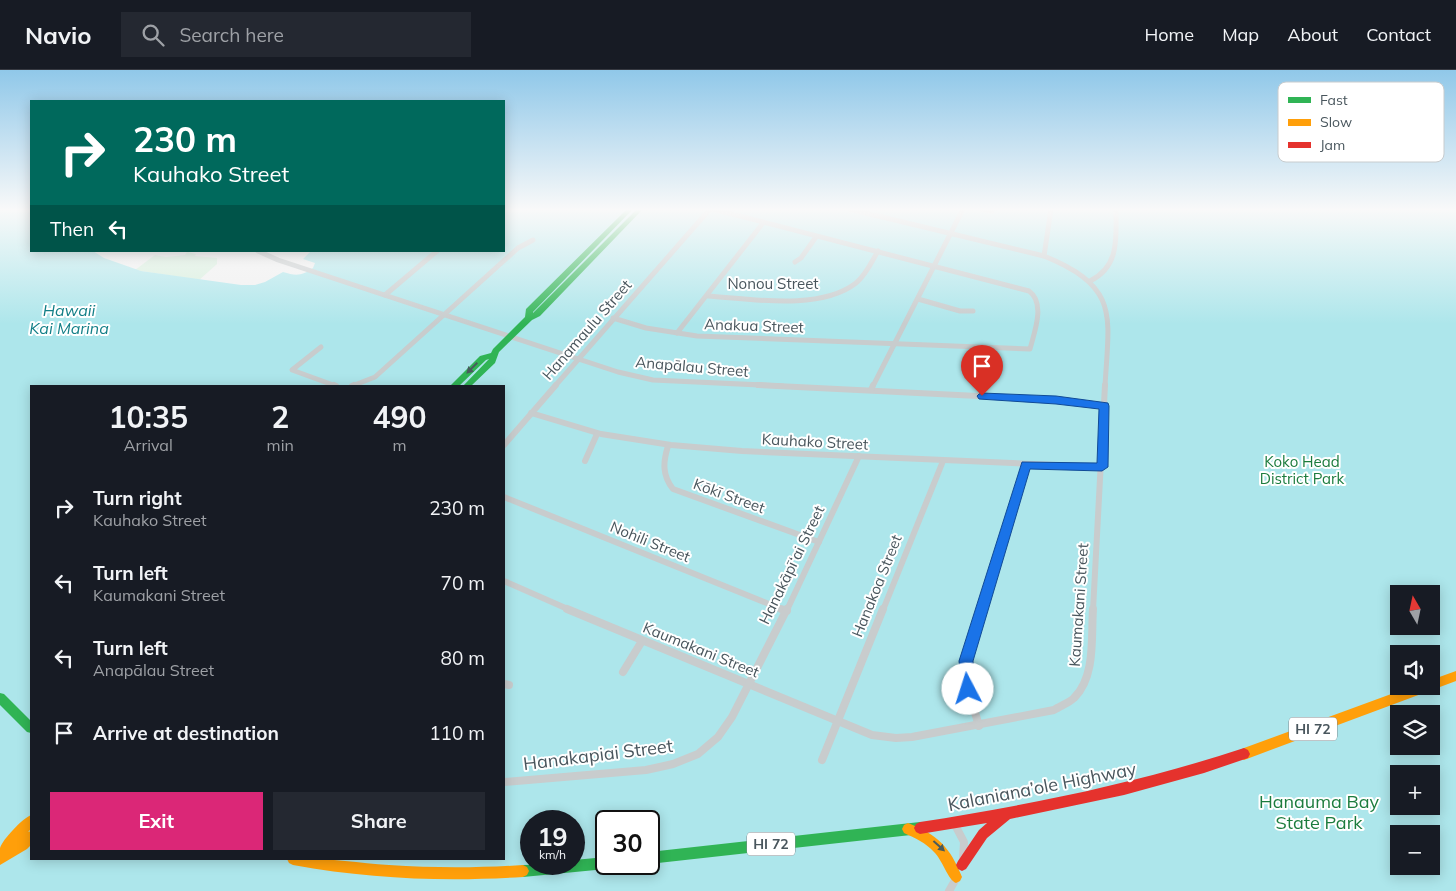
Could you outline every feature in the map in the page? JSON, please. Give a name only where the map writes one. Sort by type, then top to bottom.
[{"type":"main road","points":[[529,318],[529,311],[592,247]]},
{"type":"main road","points":[[455,385],[483,358],[492,355],[529,318],[537,314],[602,247]]},
{"type":"main road","points":[[467,385],[492,361],[492,355]]},
{"type":"main road","points":[[1440,681],[1456,676]]},
{"type":"main road","name":"Kalaniana’ole Highway","points":[[660,857],[954,823],[1007,815],[1163,779],[1218,763],[1402,695]]},
{"type":"main road","points":[[0,698],[30,727]]},
{"type":"main road","points":[[962,865],[983,834],[1007,815]]},
{"type":"main road","points":[[0,858],[14,838],[30,821]]},
{"type":"main road","points":[[908,828],[932,840],[946,852],[956,877]]},
{"type":"main road","points":[[0,858],[24,845],[30,838]]},
{"type":"main road","points":[[297,860],[323,866],[404,876],[480,875],[595,864]]},
{"type":"street","points":[[355,385],[375,377],[519,247]]},
{"type":"street","name":"Hanamaulu Street","points":[[505,443],[678,247]]},
{"type":"street","points":[[678,333],[745,247]]},
{"type":"street","points":[[795,262],[801,258],[809,247]]},
{"type":"street","points":[[862,247],[935,265]]},
{"type":"street","points":[[872,390],[944,247]]},
{"type":"street","name":"Kaumakani Street","points":[[505,581],[642,641],[838,723],[872,735],[896,738],[980,726],[1054,710],[1073,699],[1085,682],[1090,662],[1102,467],[1108,316],[1102,297],[1090,281],[1069,266],[1044,256],[1009,247]]},
{"type":"street","points":[[1044,256],[1045,247]]},
{"type":"street","points":[[1090,281],[1098,278],[1112,263],[1114,247]]},
{"type":"street","name":"Nonou Street","points":[[708,296],[796,300],[827,297],[843,291],[856,283],[878,251]]},
{"type":"street","name":"Anapālau Street","points":[[260,252],[267,256],[618,372],[653,380],[1056,400],[1104,406]]},
{"type":"street","points":[[267,256],[273,252]]},
{"type":"street","points":[[385,295],[436,252]]},
{"type":"street","name":"Anakua Street","points":[[614,318],[646,328],[697,336],[1030,349],[1035,330],[1037,301],[1034,294],[935,265]]},
{"type":"street","points":[[918,299],[960,311],[973,311]]},
{"type":"street","points":[[321,347],[292,370],[333,385]]},
{"type":"street","name":"Kauhako Street","points":[[531,413],[597,434],[668,446],[1026,465],[1102,467]]},
{"type":"street","points":[[585,460],[597,434]]},
{"type":"street","name":"Kōkī Street","points":[[668,446],[663,470],[666,480],[674,489],[819,542]]},
{"type":"street","name":"Hanakāpī‘ai Street","points":[[748,684],[787,611],[859,456]]},
{"type":"street","name":"Hanakoa Street","points":[[822,760],[942,460]]},
{"type":"street","points":[[980,726],[968,689],[966,661],[1026,465]]},
{"type":"street","name":"Nohili Street","points":[[505,497],[787,611]]},
{"type":"street","points":[[623,672],[642,641]]},
{"type":"street","name":"Hanakapiai Street","points":[[505,782],[657,768],[684,761],[708,747],[718,738],[733,716],[748,684]]},
{"type":"street","points":[[949,891],[962,865],[964,842],[954,823]]},
{"type":"green space","points":[[187,252],[196,254],[195,256],[217,258],[217,264],[199,280],[135,270],[155,255],[166,257],[185,255]]},
{"type":"water","name":"Hawaii Kai Marina","points":[[0,247],[30,247],[30,252],[95,252],[104,258],[141,271],[241,285],[255,285],[283,272],[299,275],[309,271],[315,263],[303,259],[310,252],[505,252],[505,247],[1456,247],[1456,891],[0,891]]},
{"type":"traffic: fast","points":[[529,318],[529,311],[592,247]]},
{"type":"traffic: fast","points":[[468,385],[492,361],[496,351],[529,318],[537,314],[602,247]]},
{"type":"traffic: fast","points":[[455,385],[483,358],[493,355]]},
{"type":"traffic: fast","points":[[0,698],[30,727]]},
{"type":"traffic: fast","points":[[660,857],[920,828]]},
{"type":"traffic: fast","points":[[585,865],[595,864]]},
{"type":"traffic: slow","points":[[1440,682],[1456,676]]},
{"type":"traffic: slow","points":[[1244,754],[1403,695]]},
{"type":"traffic: slow","points":[[0,859],[14,838],[30,822]]},
{"type":"traffic: slow","points":[[908,829],[926,838],[938,847],[947,859],[956,877]]},
{"type":"traffic: slow","points":[[3,857],[23,845],[30,838]]},
{"type":"traffic: slow","points":[[299,860],[351,868],[408,873],[465,874],[520,871]]},
{"type":"traffic: jam","points":[[920,828],[1084,799],[1204,767],[1244,754]]},
{"type":"traffic: jam","points":[[962,865],[983,834],[1005,816]]},
{"type":"route","points":[[968,689],[966,661],[1026,465],[1102,467],[1104,406],[1081,402],[982,396]]},
{"type":"park label","name":"Koko Head District Park","points":[[1302,470]]},
{"type":"park label","name":"Hanauma Bay State Park","points":[[1319,812]]}]
